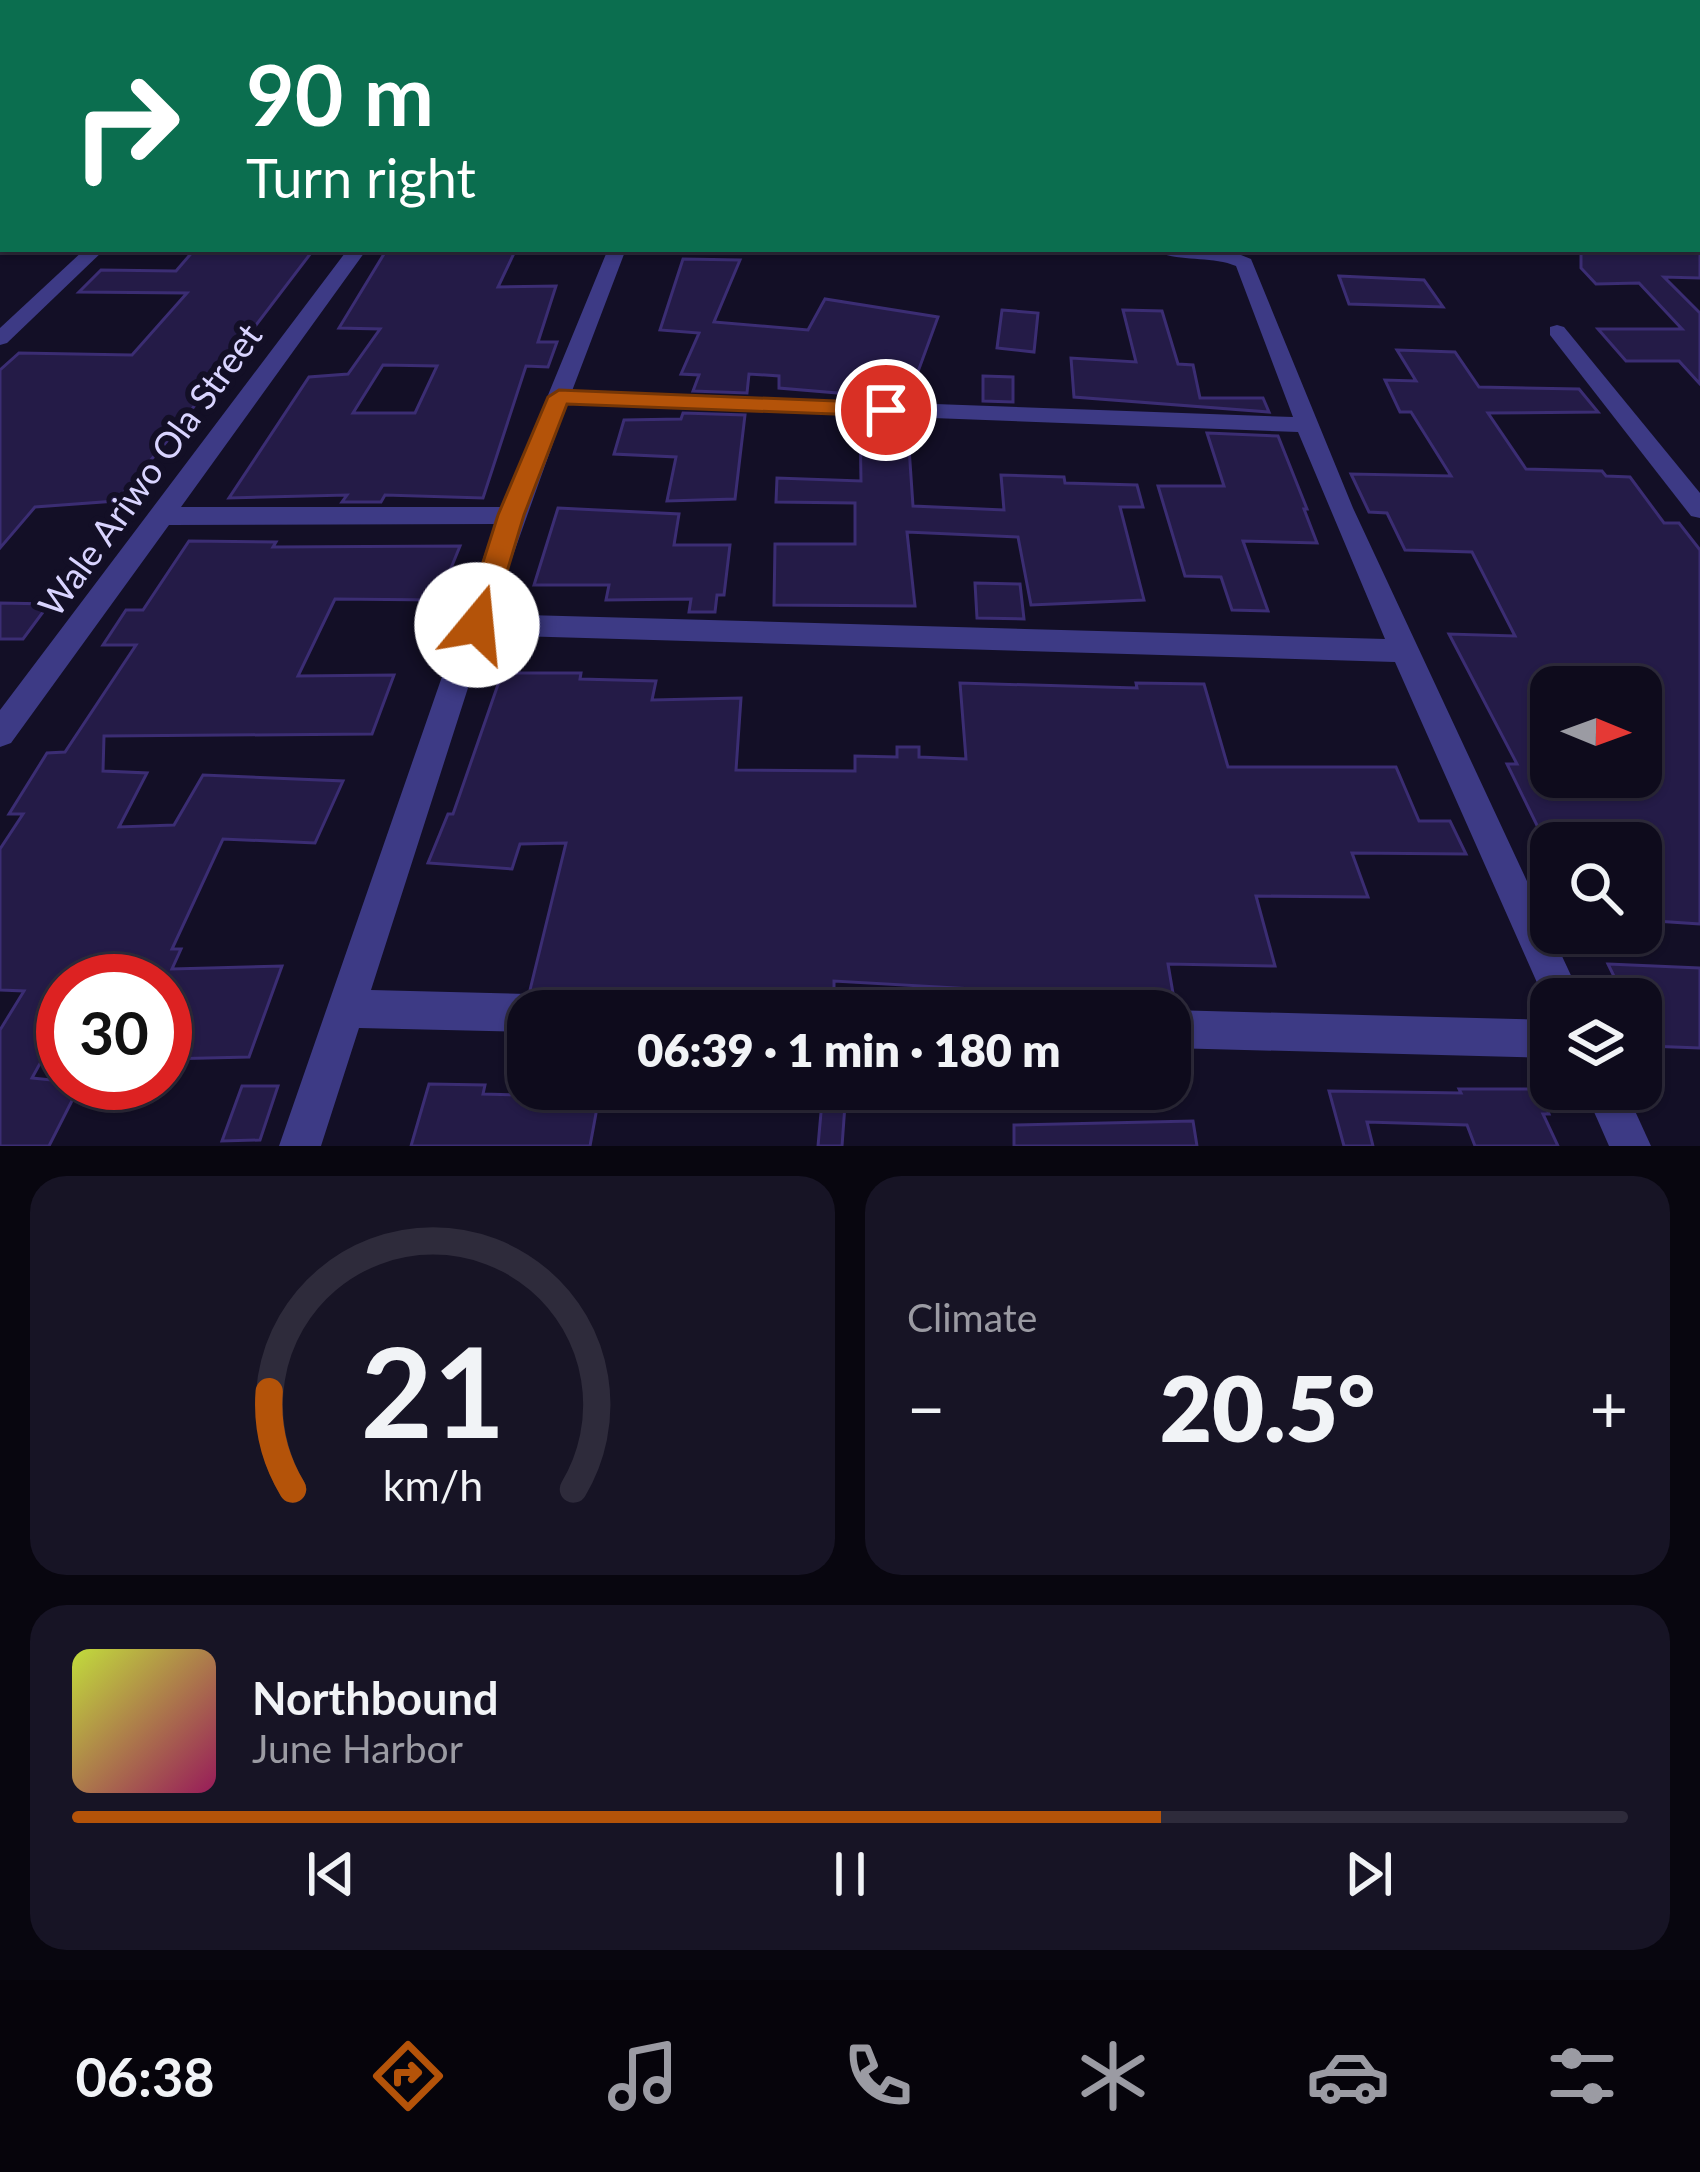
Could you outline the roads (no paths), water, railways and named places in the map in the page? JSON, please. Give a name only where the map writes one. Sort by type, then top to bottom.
[{"type":"street","points":[[0,339],[93,252]]},
{"type":"street","name":"Wale Ariwo Ola Street","points":[[0,734],[356,252]]},
{"type":"street","points":[[300,1146],[511,515],[616,252]]},
{"type":"street","points":[[1194,252],[1226,255],[1244,263],[1307,425],[1554,978]]},
{"type":"street","points":[[1557,331],[1700,510]]},
{"type":"street","points":[[559,397],[1307,425]]},
{"type":"street","points":[[160,516],[511,515]]},
{"type":"street","points":[[477,625],[1407,651]]},
{"type":"street","points":[[346,1009],[507,1013]]},
{"type":"street","points":[[1191,1030],[1530,1038]]},
{"type":"street","points":[[1614,1110],[1630,1146]]}]
